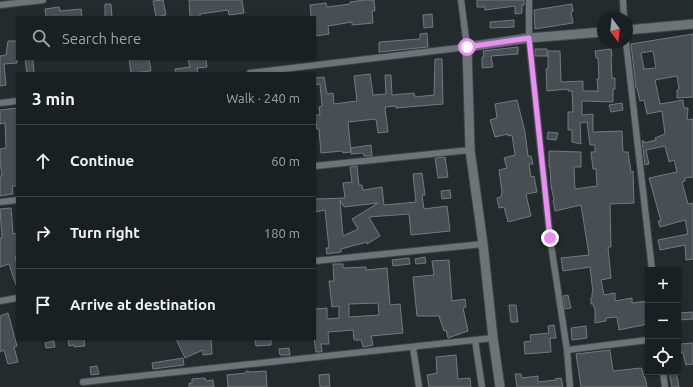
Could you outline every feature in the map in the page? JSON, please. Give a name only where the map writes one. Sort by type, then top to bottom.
[{"type":"street","points":[[0,5],[43,0]]},
{"type":"street","points":[[461,0],[467,47],[470,150],[500,387]]},
{"type":"street","points":[[529,0],[529,38],[550,238],[570,387]]},
{"type":"street","points":[[623,0],[624,12]]},
{"type":"street","points":[[633,29],[693,24]]},
{"type":"street","points":[[258,72],[467,47],[529,38],[597,32]]},
{"type":"street","points":[[627,48],[652,267]]},
{"type":"street","points":[[0,103],[16,101]]},
{"type":"street","points":[[316,166],[470,150]]},
{"type":"street","points":[[0,202],[16,200]]},
{"type":"street","points":[[316,261],[483,244]]},
{"type":"street","points":[[0,301],[16,298]]},
{"type":"street","points":[[83,382],[413,348],[493,338]]},
{"type":"street","points":[[475,340],[482,387]]},
{"type":"street","points":[[566,350],[645,340]]},
{"type":"street","points":[[413,348],[419,387]]},
{"type":"street","points":[[663,375],[665,387]]},
{"type":"building","points":[[163,0],[166,15],[156,16],[153,1]]},
{"type":"building","points":[[189,0],[242,0],[244,13],[229,15],[228,10],[200,14],[200,16],[190,16]]},
{"type":"building","points":[[374,0],[375,11],[372,11],[373,23],[352,25],[352,22],[328,26],[329,34],[316,36],[316,16],[311,16],[310,5],[326,3],[327,7],[350,4],[350,2]]},
{"type":"building","points":[[477,0],[524,0],[524,5],[522,5],[522,13],[515,14],[515,6],[485,10],[485,7],[477,7]]},
{"type":"building","points":[[105,4],[111,4],[112,16],[105,16]]},
{"type":"building","points":[[572,4],[573,11],[571,12],[573,23],[535,29],[534,10]]},
{"type":"building","points":[[59,7],[60,11],[81,9],[82,16],[46,16],[45,9]]},
{"type":"building","points":[[432,14],[433,27],[424,28],[423,15]]},
{"type":"building","points":[[514,20],[514,27],[490,28],[490,22]]},
{"type":"building","points":[[427,33],[428,47],[379,52],[379,42],[420,39],[420,34]]},
{"type":"building","points":[[693,34],[693,97],[677,98],[677,90],[679,89],[677,76],[655,80],[660,104],[683,100],[684,108],[688,108],[687,120],[693,119],[693,177],[685,178],[685,181],[682,182],[688,204],[693,203],[693,259],[686,260],[685,245],[660,250],[658,240],[688,234],[685,220],[660,227],[658,221],[661,221],[649,178],[677,172],[674,160],[669,162],[665,146],[646,150],[649,164],[645,165],[642,141],[644,141],[644,143],[656,140],[655,138],[665,134],[662,111],[647,114],[644,100],[640,101],[636,88],[631,48],[633,48],[633,44]],"holes":[[[653,51],[656,68],[644,69],[641,53]]]},
{"type":"building","points":[[8,41],[16,41],[17,63],[4,64],[6,85],[0,86],[0,56],[6,55]]},
{"type":"building","points":[[518,47],[518,54],[491,56],[493,67],[482,68],[482,57],[484,57],[483,51]]},
{"type":"building","points":[[535,49],[547,49],[547,56],[535,56]]},
{"type":"building","points":[[611,49],[612,78],[615,78],[613,102],[582,101],[582,115],[593,114],[593,132],[622,131],[623,152],[628,152],[631,172],[633,171],[634,203],[610,204],[611,247],[608,247],[611,278],[601,280],[604,295],[615,293],[615,301],[632,298],[632,303],[645,301],[645,325],[619,330],[617,317],[606,318],[606,321],[595,323],[595,310],[593,304],[591,304],[593,293],[590,267],[563,271],[561,258],[589,255],[581,205],[555,211],[549,167],[549,151],[581,152],[581,167],[574,167],[575,189],[597,186],[596,169],[593,169],[591,152],[595,152],[595,145],[590,145],[587,122],[580,123],[581,144],[572,142],[572,130],[568,130],[568,112],[573,112],[572,91],[568,91],[568,89],[547,91],[546,69],[548,69],[548,51],[560,51],[561,82],[583,81],[583,91],[598,91],[598,58],[596,58],[595,51]]},
{"type":"building","points":[[435,59],[442,59],[443,104],[396,108],[396,106],[385,107],[388,132],[378,133],[376,119],[348,122],[351,152],[343,153],[342,151],[321,153],[316,115],[320,115],[319,107],[322,106],[320,84],[316,85],[316,78],[324,77],[327,94],[333,93],[334,104],[357,101],[354,76],[370,74],[373,95],[386,94],[385,75],[391,75],[392,95],[414,93],[415,97],[434,95]]},
{"type":"building","points":[[25,60],[33,60],[34,72],[27,72]]},
{"type":"building","points":[[129,60],[149,60],[151,71],[131,72]]},
{"type":"building","points":[[188,60],[206,60],[207,67],[197,68],[198,72],[176,72],[175,69],[190,67]]},
{"type":"building","points":[[517,100],[525,132],[528,156],[531,156],[533,164],[529,164],[531,177],[534,176],[537,192],[526,194],[531,216],[508,222],[504,207],[499,208],[497,198],[501,197],[502,192],[499,170],[507,168],[504,158],[515,155],[512,135],[508,136],[508,134],[495,137],[490,120],[497,118],[495,104]]},
{"type":"building","points":[[622,103],[623,110],[611,112],[609,105]]},
{"type":"building","points":[[16,108],[16,186],[12,186],[13,194],[0,196],[0,176],[2,176],[0,149],[6,148],[5,123],[0,124],[0,110]]},
{"type":"building","points":[[548,132],[558,133],[556,140],[547,139]]},
{"type":"building","points":[[371,145],[372,156],[364,156],[363,153],[351,154],[351,148]]},
{"type":"building","points":[[445,157],[448,177],[438,178],[435,158]]},
{"type":"building","points":[[357,166],[359,185],[362,185],[363,190],[382,187],[384,205],[416,202],[413,174],[422,173],[425,195],[422,195],[424,209],[447,206],[450,231],[411,235],[409,214],[369,217],[380,236],[367,244],[367,242],[341,249],[341,252],[327,254],[326,248],[329,248],[325,210],[316,212],[316,199],[345,198],[343,183],[352,182],[350,167]],"holes":[[[340,200],[344,207],[378,203],[352,219],[358,229],[343,236]]]},
{"type":"building","points":[[450,190],[451,198],[442,199],[441,191]]},
{"type":"building","points":[[11,208],[13,234],[16,233],[16,285],[9,264],[0,267],[0,238],[2,238],[0,209]]},
{"type":"building","points":[[425,257],[426,263],[416,264],[415,259]]},
{"type":"building","points":[[409,258],[410,264],[393,266],[392,260]]},
{"type":"building","points":[[449,260],[452,301],[465,299],[466,307],[463,308],[468,331],[448,338],[439,316],[417,316],[413,277],[434,275],[432,261]]},
{"type":"building","points":[[333,264],[343,264],[343,268],[366,267],[366,270],[387,268],[390,305],[400,304],[403,333],[371,336],[373,345],[363,347],[361,340],[354,340],[353,330],[328,332],[329,344],[321,344],[322,352],[316,352],[314,340],[316,340],[316,309],[327,308],[327,319],[339,318],[339,306],[332,307],[329,281],[334,281]],"holes":[[[378,303],[379,315],[349,317],[349,304]]]},
{"type":"building","points":[[568,295],[571,308],[565,309],[563,296]]},
{"type":"building","points":[[509,305],[516,305],[518,322],[511,322]]},
{"type":"building","points":[[693,312],[693,319],[681,320],[681,313]]},
{"type":"building","points":[[8,313],[17,346],[14,347],[18,362],[8,364],[4,350],[0,352],[0,316]]},
{"type":"building","points":[[554,325],[556,338],[550,338],[551,352],[525,354],[524,342],[531,341],[530,335],[549,333],[548,326]]},
{"type":"building","points":[[586,326],[587,338],[572,340],[571,328]]},
{"type":"building","points":[[68,340],[84,340],[85,346],[69,346]]},
{"type":"building","points":[[176,340],[211,340],[212,354],[203,355],[203,350],[185,358]]},
{"type":"building","points":[[255,340],[271,340],[271,345],[256,346]]},
{"type":"building","points":[[54,341],[55,347],[46,348],[45,343]]},
{"type":"building","points":[[693,343],[693,364],[686,365],[683,353],[681,353],[681,344]]},
{"type":"building","points":[[289,348],[290,355],[280,355],[279,349]]},
{"type":"building","points":[[610,350],[613,371],[641,368],[647,387],[581,387],[576,354]]},
{"type":"building","points":[[456,355],[458,379],[470,378],[471,387],[429,387],[427,375],[437,373],[436,357]]},
{"type":"building","points":[[183,358],[184,365],[153,369],[152,363]]},
{"type":"building","points":[[97,366],[99,374],[91,375],[90,367]]},
{"type":"building","points":[[246,371],[266,371],[267,387],[228,387],[227,375],[246,373]]},
{"type":"building","points":[[329,374],[330,387],[320,387],[319,375]]},
{"type":"building","points":[[515,374],[521,374],[522,378],[538,376],[538,382],[561,378],[563,387],[517,387]]},
{"type":"building","points":[[670,375],[677,375],[679,387],[672,387]]},
{"type":"building","points":[[205,378],[206,381],[213,380],[214,387],[189,387],[189,383],[192,383],[192,379]]},
{"type":"route","points":[[467,47],[529,38],[550,238]]}]
